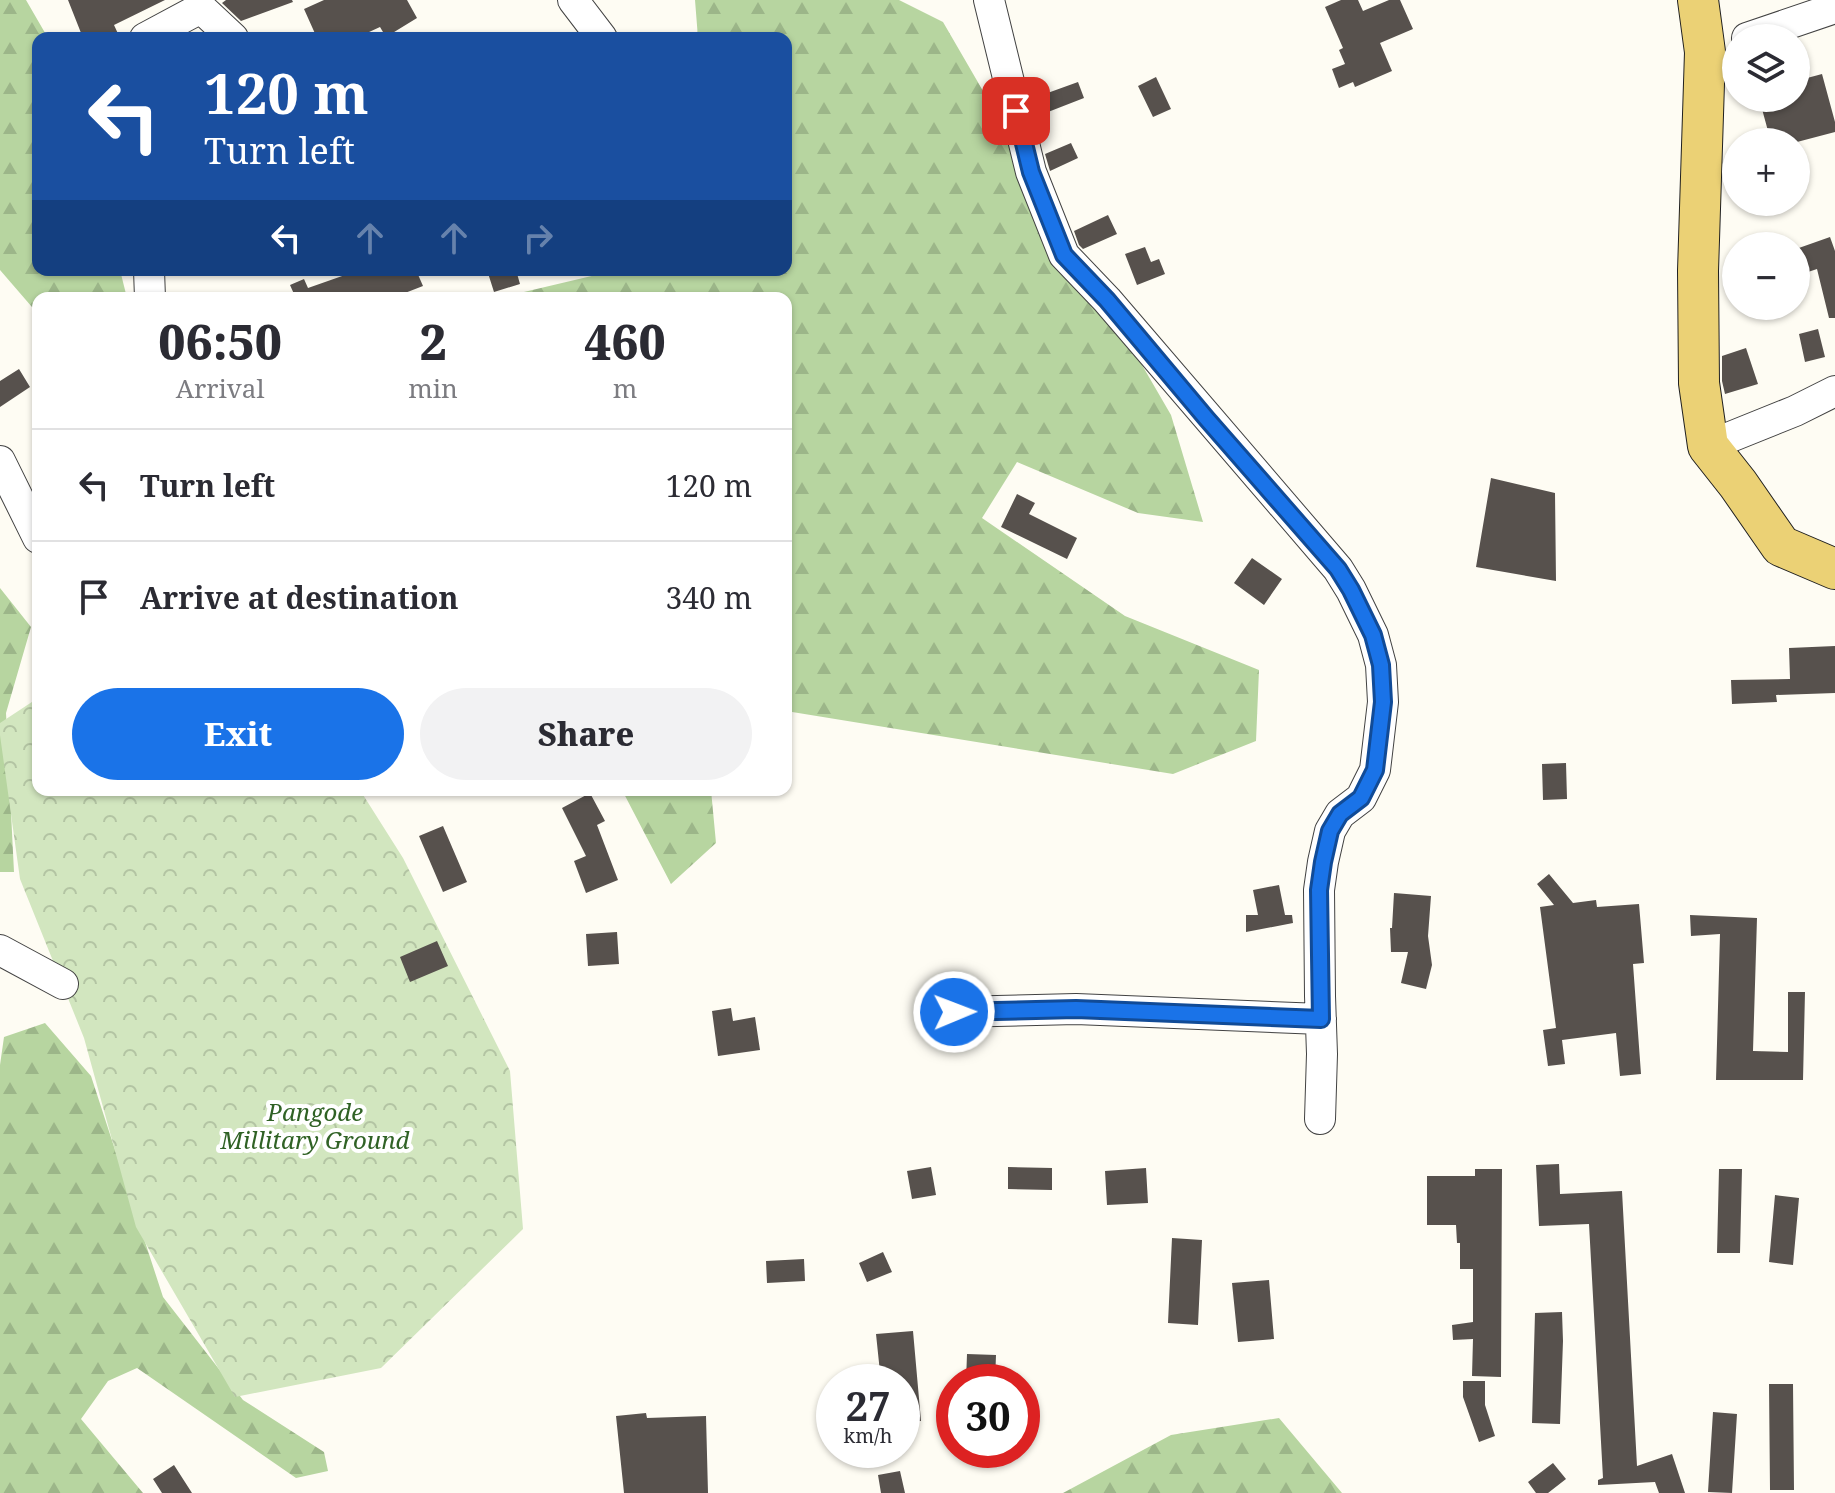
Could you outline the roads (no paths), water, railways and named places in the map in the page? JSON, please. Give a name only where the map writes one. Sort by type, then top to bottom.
[{"type":"main road","points":[[1698,0],[1721,47],[1698,271],[1699,383],[1708,446],[1781,546],[1835,569]]},
{"type":"street","points":[[573,0],[597,32]]},
{"type":"street","points":[[989,0],[1031,172],[1064,255],[1107,300],[1338,569],[1373,635],[1381,665],[1383,702],[1375,770],[1361,798],[1340,814],[1330,831],[1319,890],[1320,1119]]},
{"type":"street","points":[[155,32],[205,3],[228,32]]},
{"type":"street","points":[[1788,24],[1835,8]]},
{"type":"street","points":[[1708,446],[1795,411],[1835,391]]},
{"type":"street","points":[[0,461],[32,526]]},
{"type":"street","points":[[0,950],[63,984]]},
{"type":"street","points":[[954,1012],[1076,1009],[1321,1019]]},
{"type":"park label","name":"Pangode Millitary Ground","points":[[315,1125]]}]
